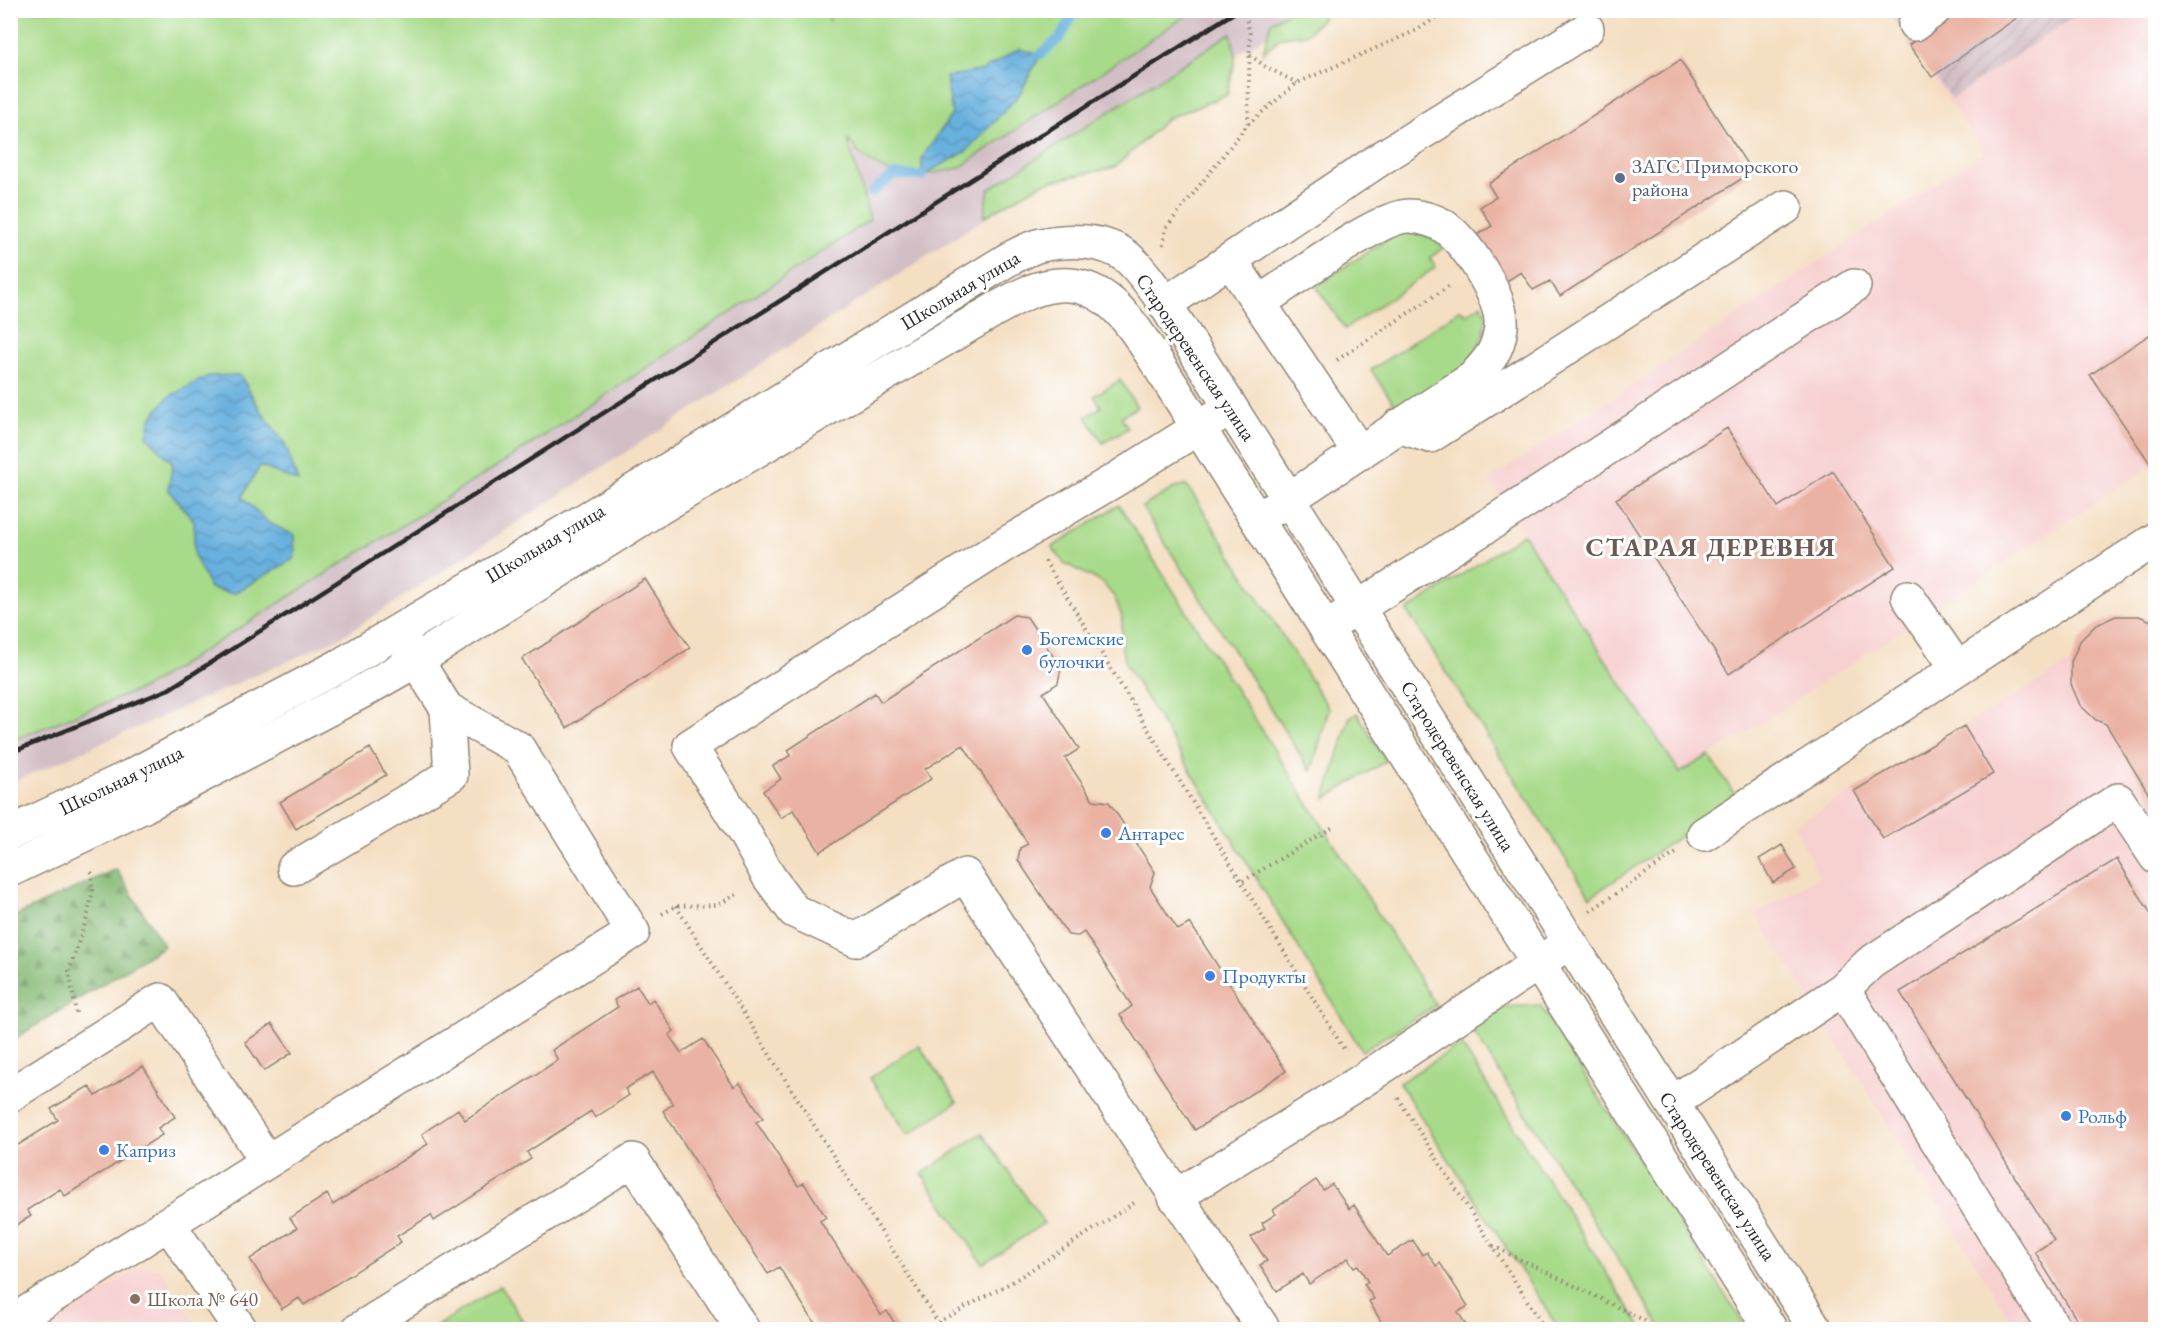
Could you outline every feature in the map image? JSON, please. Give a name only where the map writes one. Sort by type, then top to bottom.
[{"type":"street","points":[[1166,304],[1383,157],[1587,29]]},
{"type":"street","points":[[1398,426],[1430,435],[1786,207]]},
{"type":"street","points":[[1257,519],[1473,378],[1494,354],[1502,325],[1493,292],[1461,241],[1440,224],[1408,215],[1375,226],[1259,303]]},
{"type":"street","name":"Стародеревенская улица","points":[[1070,242],[1099,243],[1126,256],[1166,304],[1816,1329]]},
{"type":"street","name":"Школьная улица","points":[[10,833],[131,776],[341,665],[640,487],[1007,260],[1040,245],[1070,242]]},
{"type":"street","points":[[1230,261],[1360,453]]},
{"type":"street","name":"Стародеревенская улица","points":[[1067,285],[1086,289],[1108,299],[1122,311],[1199,428],[1771,1329]]},
{"type":"street","name":"Школьная улица","points":[[10,870],[144,806],[361,692],[417,660],[659,508],[996,309],[1028,292],[1045,287],[1067,285]]},
{"type":"street","points":[[1326,628],[1542,491],[1854,286]]},
{"type":"street","points":[[1231,407],[1028,532],[690,746],[769,877],[794,911],[856,940],[965,875],[1264,1329]]},
{"type":"street","points":[[1704,834],[2156,539]]},
{"type":"street","points":[[1908,597],[1957,669]]},
{"type":"street","points":[[294,868],[455,782],[447,710],[397,632]]},
{"type":"street","points":[[10,1323],[633,932],[518,748],[447,710]]},
{"type":"street","points":[[1672,1103],[1843,989],[1870,963],[2118,800],[2156,857]]},
{"type":"street","points":[[1175,1197],[1371,1074],[1569,942]]},
{"type":"street","points":[[1843,989],[2055,1329]]},
{"type":"street","points":[[10,1095],[159,1000],[267,1161]]},
{"type":"street","points":[[358,1329],[633,1160],[743,1329]]},
{"type":"street","points":[[168,1223],[241,1329]]},
{"type":"path","points":[[1244,10],[1250,34],[1248,124]]},
{"type":"path","points":[[1162,247],[1166,228],[1248,124],[1297,83],[1417,30],[1448,10]]},
{"type":"path","points":[[1250,54],[1266,67],[1297,83]]},
{"type":"path","points":[[1310,379],[1448,286]]},
{"type":"path","points":[[1028,532],[1243,881],[1371,1074],[1493,1246],[1546,1329]]},
{"type":"path","points":[[1243,881],[1333,827]]},
{"type":"path","points":[[1586,914],[1704,834]]},
{"type":"path","points":[[82,1049],[69,971],[88,914],[93,890],[90,861]]},
{"type":"path","points":[[633,932],[676,906],[718,905],[769,877]]},
{"type":"path","points":[[676,906],[944,1329]]},
{"type":"path","points":[[938,1322],[1014,1281],[1141,1198],[1175,1197]]},
{"type":"path","points":[[1493,1246],[1646,1321]]},
{"type":"shaded area","points":[[1086,11],[1304,11],[340,638],[11,783],[10,639],[340,459]]},
{"type":"shaded area","points":[[1888,11],[2082,11],[1951,99]]},
{"type":"shaded area","points":[[2028,11],[2155,11],[2155,472],[2150,466],[1760,724],[1680,773],[1489,480],[1984,152],[1932,77]]},
{"type":"shaded area","points":[[2071,662],[2080,705],[2096,720],[2106,724],[2155,806],[2155,1329],[2017,1329],[1756,914],[1819,876],[1794,825],[1854,791],[1883,839],[1992,774],[1964,726]]},
{"type":"shaded area","name":"Школа № 640","points":[[140,1267],[160,1269],[199,1329],[46,1329]]},
{"type":"green space","points":[[827,10],[829,21],[834,10],[1193,11],[959,168],[931,174],[896,174],[873,163],[858,152],[848,140],[870,220],[513,456],[146,687],[11,741],[11,11]]},
{"type":"green space","points":[[1289,11],[1329,11],[1307,34],[1281,37],[1263,53],[1271,22]]},
{"type":"green space","points":[[1231,33],[1236,56],[1227,95],[1168,118],[1115,167],[1043,183],[984,217],[989,189]]},
{"type":"green space","points":[[1413,232],[1430,237],[1444,247],[1430,258],[1436,267],[1345,329],[1316,286],[1395,234]]},
{"type":"green space","points":[[1482,304],[1486,314],[1484,334],[1467,367],[1400,412],[1371,370],[1460,310],[1467,314]]},
{"type":"green space","points":[[1120,380],[1137,407],[1121,417],[1128,428],[1103,443],[1086,417],[1101,407],[1094,396]]},
{"type":"green space","points":[[1185,485],[1329,709],[1311,772],[1142,507],[1176,487]]},
{"type":"green space","points":[[1119,505],[1436,1005],[1362,1051],[1126,665],[1122,650],[1122,617],[1115,598],[1103,583],[1064,563],[1052,547]]},
{"type":"green space","points":[[1523,534],[1680,773],[1709,755],[1737,798],[1590,897],[1407,611]]},
{"type":"green space","points":[[1357,713],[1386,761],[1325,799],[1349,719]]},
{"type":"green space","points":[[116,869],[164,946],[11,1041],[11,918]]},
{"type":"green space","points":[[1540,1005],[1747,1329],[1662,1329],[1471,1028],[1504,1007]]},
{"type":"green space","points":[[1461,1044],[1642,1329],[1559,1329],[1399,1083]]},
{"type":"green space","points":[[919,1045],[957,1102],[908,1135],[870,1078]]},
{"type":"green space","points":[[982,1133],[1044,1223],[983,1264],[922,1174]]},
{"type":"green space","points":[[500,1286],[528,1329],[432,1329]]},
{"type":"water","points":[[1019,49],[1041,54],[1019,95],[967,151],[922,176],[922,158],[952,114],[946,77],[983,70]]},
{"type":"water","points":[[240,375],[261,411],[285,444],[298,482],[260,466],[242,497],[269,523],[294,535],[295,558],[233,594],[210,588],[194,555],[194,521],[168,489],[173,464],[147,436],[151,418],[168,397],[208,376]]},
{"type":"building","points":[[1958,10],[2028,10],[1932,77],[1909,45]]},
{"type":"building","name":"ЗАГС Приморского района","points":[[1680,60],[1752,172],[1560,296],[1550,281],[1533,290],[1521,272],[1505,282],[1475,236],[1492,226],[1480,207],[1496,197],[1488,184]]},
{"type":"building","points":[[2149,335],[2156,345],[2156,472],[2090,375]]},
{"type":"building","points":[[1727,428],[1778,507],[1833,471],[1895,567],[1729,674],[1616,499]]},
{"type":"building","points":[[645,579],[690,648],[567,728],[522,659]]},
{"type":"building","points":[[1014,615],[1027,617],[1061,668],[1058,683],[1043,693],[1079,749],[1065,758],[1093,800],[1109,802],[1155,872],[1150,887],[1178,930],[1190,923],[1286,1071],[1195,1130],[1120,1015],[1132,1006],[1084,932],[1078,936],[1068,935],[1018,860],[1020,848],[1028,844],[963,745],[925,769],[931,779],[820,852],[793,810],[781,818],[763,791],[781,779],[773,766],[791,755],[788,750],[875,693],[881,702]]},
{"type":"building","points":[[2116,616],[2139,616],[2156,623],[2156,806],[2106,724],[2096,720],[2080,705],[2071,684],[2071,662],[2080,641],[2096,625]]},
{"type":"building","points":[[1964,726],[1993,774],[1883,839],[1854,791]]},
{"type":"building","points":[[370,748],[386,775],[296,829],[280,802]]},
{"type":"building","points":[[1782,845],[1796,869],[1773,883],[1759,859]]},
{"type":"building","name":"Рольф","points":[[2117,859],[2156,922],[2156,1330],[2083,1330],[2035,1252],[2054,1240],[1900,992]]},
{"type":"building","points":[[637,986],[648,1003],[653,999],[674,1031],[669,1035],[681,1053],[703,1039],[734,1087],[740,1083],[763,1118],[756,1122],[798,1186],[804,1183],[826,1217],[820,1221],[881,1315],[887,1311],[899,1330],[819,1330],[779,1267],[768,1274],[663,1111],[673,1104],[653,1072],[625,1089],[629,1095],[595,1118],[591,1111],[527,1152],[531,1159],[434,1221],[431,1215],[397,1236],[401,1242],[304,1305],[299,1298],[282,1309],[250,1259],[297,1228],[290,1218],[327,1194],[333,1205],[428,1144],[422,1134],[458,1109],[465,1120],[558,1060],[552,1050],[618,1007],[614,1000]]},
{"type":"building","points":[[272,1024],[292,1053],[264,1071],[245,1042]]},
{"type":"building","points":[[143,1066],[175,1117],[158,1128],[162,1135],[65,1196],[60,1189],[27,1210],[31,1216],[10,1229],[10,1150],[58,1120],[51,1109],[89,1086],[96,1096]]},
{"type":"building","points":[[1316,1180],[1323,1190],[1332,1184],[1349,1209],[1354,1205],[1387,1256],[1413,1240],[1422,1255],[1427,1252],[1436,1266],[1440,1263],[1468,1306],[1458,1312],[1469,1330],[1386,1330],[1369,1301],[1374,1299],[1364,1284],[1368,1282],[1358,1265],[1354,1267],[1348,1258],[1309,1284],[1303,1274],[1277,1291],[1260,1265],[1267,1261],[1251,1237],[1265,1228],[1262,1223],[1276,1214],[1273,1210]]},
{"type":"waterway","points":[[1041,54],[1060,38],[1076,10]]},
{"type":"waterway","points":[[871,193],[894,175],[922,176]]},
{"type":"railway","points":[[10,753],[169,689],[1238,10]]},
{"type":"place","name":"ЗАГС Приморского района","points":[[1620,178]]},
{"type":"place","name":"Богемские булочки","points":[[1027,650]]},
{"type":"place","name":"Антарес","points":[[1106,833]]},
{"type":"place","name":"Продукты","points":[[1210,976]]},
{"type":"place","name":"Рольф","points":[[2066,1116]]},
{"type":"place","name":"Каприз","points":[[104,1150]]},
{"type":"place","name":"Школа № 640","points":[[135,1299]]},
{"type":"district","name":"СТАРАЯ ДЕРЕВНЯ","points":[[1711,547]]}]
